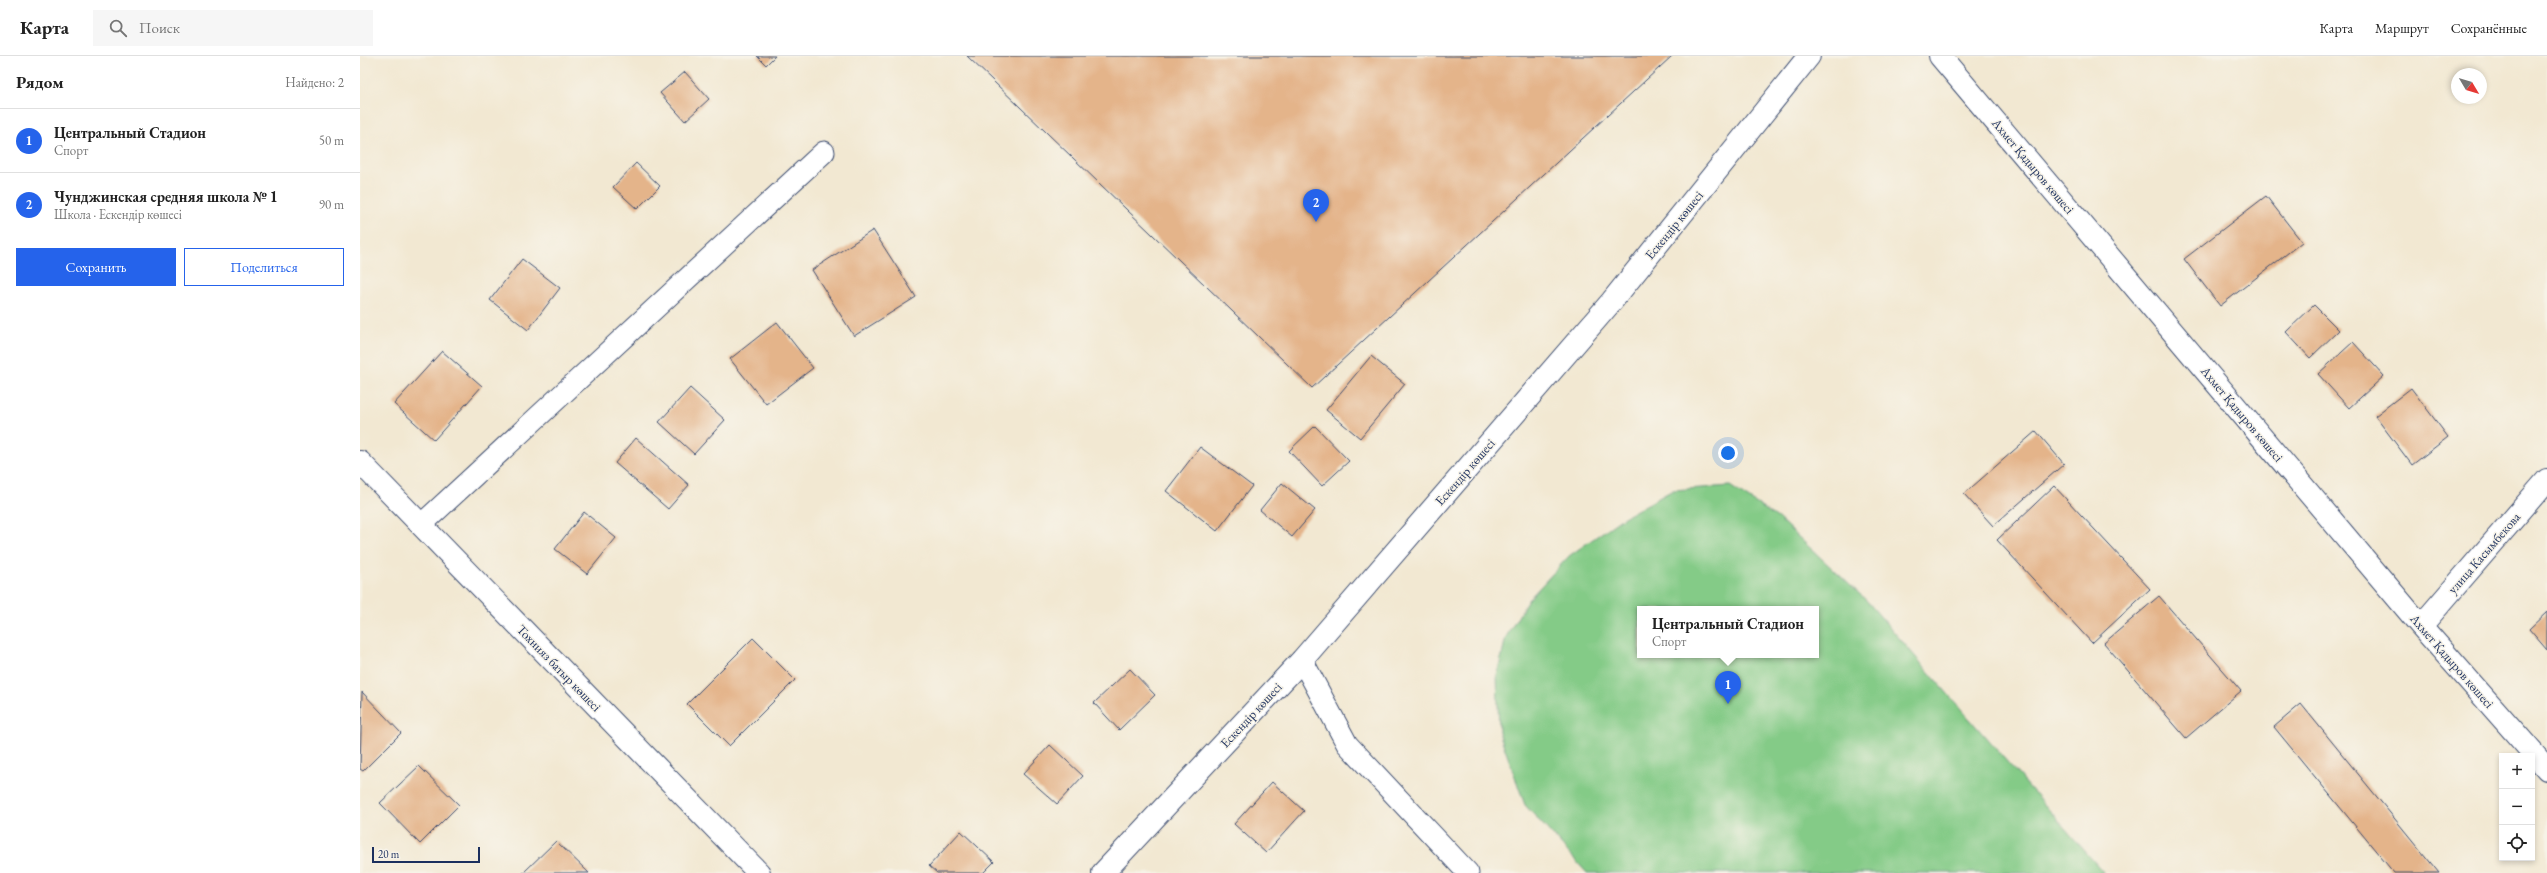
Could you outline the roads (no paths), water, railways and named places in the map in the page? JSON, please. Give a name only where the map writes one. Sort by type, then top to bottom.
[{"type":"street","name":"Ескендір көшесі","points":[[1103,873],[1302,660],[1612,301],[1809,56]]},
{"type":"street","name":"Ахмет Қадыров көшесі","points":[[1940,56],[2421,626],[2547,769]]},
{"type":"street","name":"Тохнияз батыр көшесі","points":[[360,462],[759,873]]},
{"type":"street","name":"улица Касымбекова","points":[[2421,626],[2547,480]]},
{"type":"lane","points":[[421,525],[824,152]]},
{"type":"lane","points":[[1302,660],[1348,744],[1468,873]]},
{"type":"place","name":"Чунджинская средняя школа № 1","points":[[1316,222]]},
{"type":"place","name":"Центральный Стадион","points":[[1728,704]]}]
